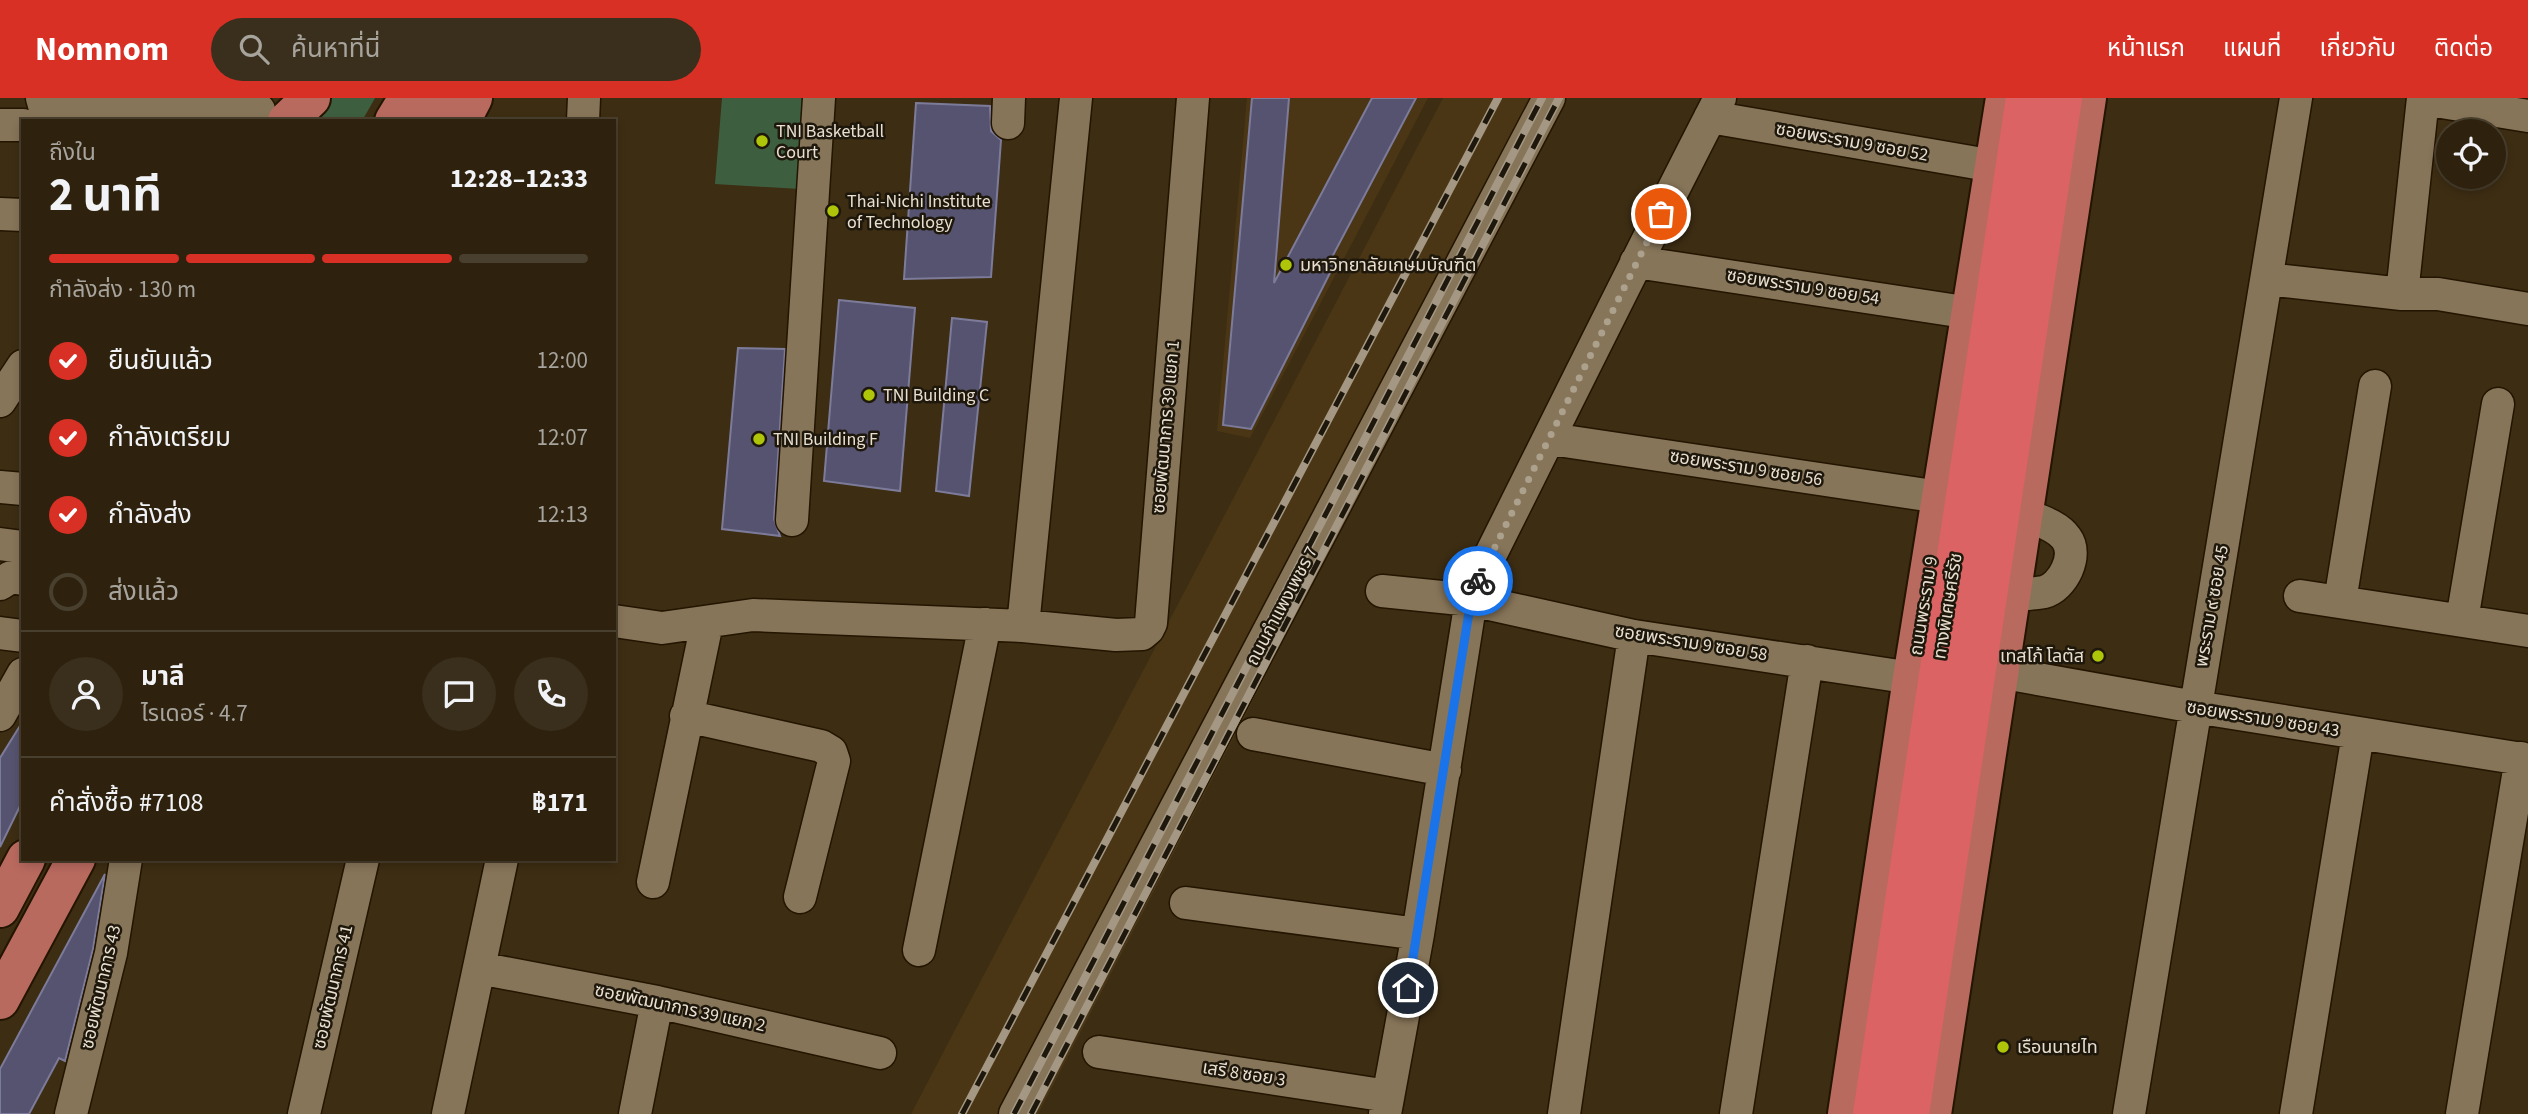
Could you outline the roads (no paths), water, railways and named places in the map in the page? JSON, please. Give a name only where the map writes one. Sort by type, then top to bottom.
[{"type":"highway","name":"ทางพิเศษศรีรัช","points":[[1871,1114],[2025,98]]},
{"type":"highway","name":"ทางพิเศษศรีรัช","points":[[1910,1114],[2063,98]]},
{"type":"main road","points":[[257,109],[311,98]]},
{"type":"main road","points":[[395,119],[408,98]]},
{"type":"main road","points":[[432,119],[443,98]]},
{"type":"main road","points":[[462,119],[473,98]]},
{"type":"main road","name":"ถนนพระราม 9","points":[[1847,1114],[1940,497],[2005,98]]},
{"type":"main road","points":[[1932,1114],[2087,98]]},
{"type":"main road","points":[[0,1000],[75,861]]},
{"type":"main road","points":[[0,908],[15,864]]},
{"type":"street","points":[[42,98],[44,105],[57,110],[257,109]]},
{"type":"street","points":[[583,119],[584,98]]},
{"type":"street","points":[[792,520],[819,98]]},
{"type":"street","points":[[1023,626],[1076,98]]},
{"type":"street","name":"ซอยพัฒนาการ 39 แยก 1","points":[[616,621],[662,628],[753,615],[1023,626],[1116,635],[1142,634],[1148,629],[1151,623],[1192,98]]},
{"type":"street","name":"ถนนกำแพงเพชร 7","points":[[1015,1114],[1549,98]]},
{"type":"street","name":"พระราม ๙ ซอย 45","points":[[2129,1114],[2296,98]]},
{"type":"street","points":[[2402,294],[2423,98],[2528,116]]},
{"type":"street","points":[[1387,1105],[1418,934],[1471,600],[1479,578],[1715,108]]},
{"type":"street","name":"ซอยพระราม 9 ซอย 52","points":[[1715,108],[1994,166]]},
{"type":"street","points":[[0,125],[21,125]]},
{"type":"street","points":[[0,214],[21,215]]},
{"type":"street","name":"ซอยพระราม 9 ซอย 54","points":[[1636,262],[1970,313]]},
{"type":"street","points":[[2267,279],[2402,294],[2438,294],[2528,309]]},
{"type":"street","points":[[0,401],[21,369]]},
{"type":"street","points":[[2340,601],[2375,386]]},
{"type":"street","points":[[2462,620],[2498,404]]},
{"type":"street","name":"ซอยพระราม 9 ซอย 56","points":[[1550,439],[1940,497]]},
{"type":"street","points":[[0,487],[21,489]]},
{"type":"street","points":[[2011,595],[2044,592],[2057,586],[2071,557],[2068,539],[2057,529],[2023,514]]},
{"type":"street","points":[[0,544],[21,547]]},
{"type":"street","points":[[0,584],[7,578],[21,579]]},
{"type":"street","name":"ซอยพระราม 9 ซอย 58","points":[[1382,591],[1471,600],[1634,636],[1912,678]]},
{"type":"street","points":[[2300,596],[2528,631]]},
{"type":"street","points":[[653,882],[707,623]]},
{"type":"street","points":[[919,950],[985,624]]},
{"type":"street","points":[[0,633],[21,636]]},
{"type":"street","points":[[1564,1114],[1634,636]]},
{"type":"street","points":[[1736,1114],[1807,661]]},
{"type":"street","name":"ซอยพระราม 9 ซอย 43","points":[[1999,672],[2195,707],[2524,759]]},
{"type":"street","points":[[686,716],[821,746],[831,752],[834,761],[800,897]]},
{"type":"street","points":[[1253,734],[1445,770]]},
{"type":"street","points":[[2296,1114],[2358,734]]},
{"type":"street","points":[[2462,1114],[2524,759]]},
{"type":"street","name":"ซอยพัฒนาการ 43","points":[[71,1114],[111,953],[126,861]]},
{"type":"street","name":"ซอยพัฒนาการ 41","points":[[304,1114],[363,861]]},
{"type":"street","points":[[448,1114],[502,861]]},
{"type":"street","points":[[1186,903],[1418,934]]},
{"type":"street","name":"ซอยพัฒนาการ 39 แยก 2","points":[[479,968],[657,1002],[880,1053]]},
{"type":"street","points":[[635,1114],[657,1002]]},
{"type":"street","name":"เสรี 8 ซอย 3","points":[[1099,1052],[1387,1105]]},
{"type":"railway","points":[[962,1114],[1498,98]]},
{"type":"railway","points":[[1014,1114],[1542,98]]},
{"type":"railway","points":[[1031,1114],[1559,98]]},
{"type":"place","name":"TNI Basketball Court","points":[[762,141]]},
{"type":"place","name":"Thai-Nichi Institute of Technology","points":[[833,211]]},
{"type":"place","name":"มหาวิทยาลัยเกษมบัณฑิต","points":[[1286,265]]},
{"type":"place","name":"TNI Building C","points":[[869,395]]},
{"type":"place","name":"TNI Building F","points":[[759,439]]},
{"type":"place","name":"เทสโก้ โลตัส","points":[[2098,656]]},
{"type":"place","name":"เรือนนายไท","points":[[2003,1047]]}]
